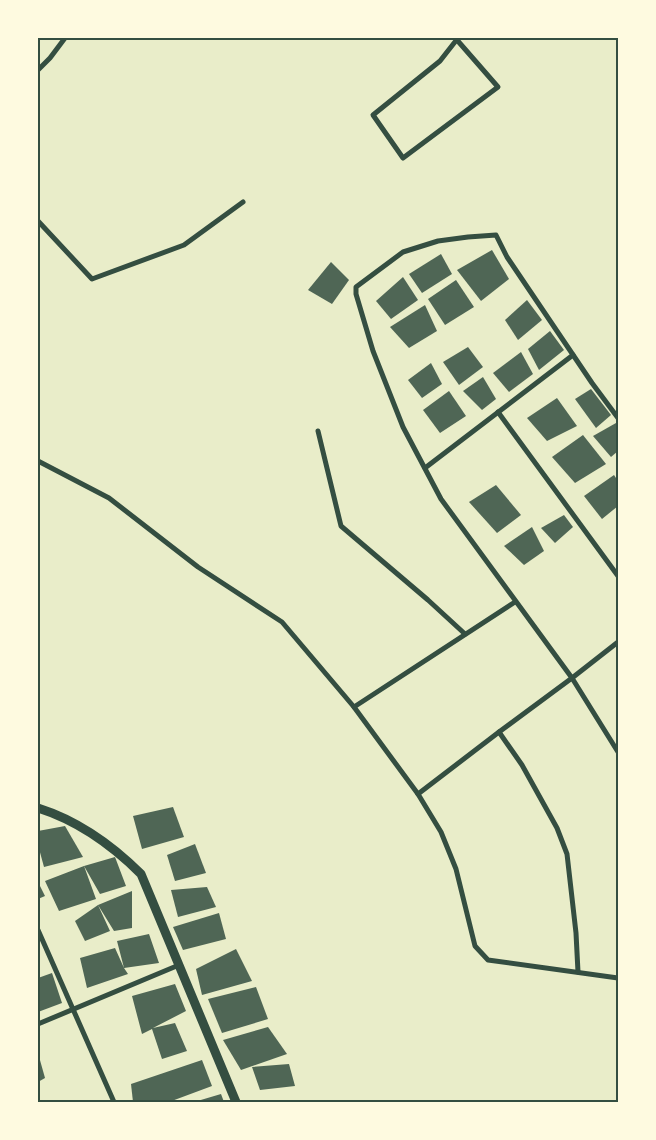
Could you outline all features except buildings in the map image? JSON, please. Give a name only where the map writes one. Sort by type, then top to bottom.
[{"type":"street","points":[[38,70],[65,38]]},
{"type":"street","points":[[457,39],[498,87],[403,158],[372,115],[440,61],[457,39]]},
{"type":"street","points":[[38,222],[92,279],[184,244],[243,202]]},
{"type":"street","points":[[618,418],[507,257],[496,235],[468,236],[438,241],[403,252],[356,287],[356,294],[374,351],[403,427],[441,500],[572,678],[618,752]]},
{"type":"street","points":[[425,468],[573,354]]},
{"type":"street","points":[[498,412],[618,576]]},
{"type":"street","points":[[318,431],[341,526],[465,634]]},
{"type":"street","points":[[38,461],[109,498],[198,567],[282,622],[354,707],[418,794],[441,832],[456,869],[475,946],[488,960],[618,978]]},
{"type":"street","points":[[354,707],[515,602]]},
{"type":"street","points":[[418,794],[618,642]]},
{"type":"street","points":[[498,732],[522,765],[553,820],[567,854],[576,933],[578,972]]},
{"type":"street","points":[[38,808],[90,831],[118,851],[141,874],[236,1102]]},
{"type":"street","points":[[38,930],[114,1102]]},
{"type":"street","points":[[38,1024],[179,965]]}]
